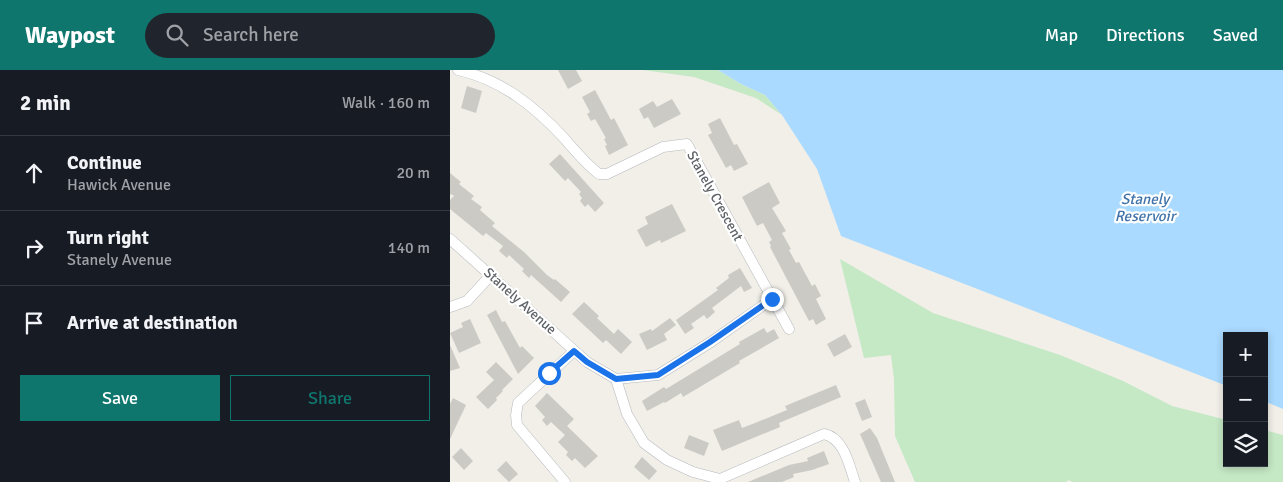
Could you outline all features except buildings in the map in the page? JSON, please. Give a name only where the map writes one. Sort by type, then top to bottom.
[{"type":"street","name":"Stanely Crescent","points":[[458,70],[482,77],[506,88],[531,106],[599,174],[607,174],[663,147],[687,144],[789,329]]},
{"type":"street","name":"Stanely Avenue","points":[[450,239],[587,362],[616,379]]},
{"type":"street","points":[[450,307],[467,301],[491,275]]},
{"type":"street","points":[[772,299],[658,375],[616,379],[627,414],[644,443],[667,460],[693,472],[720,481],[824,434],[836,440],[842,448],[855,482]]},
{"type":"street","points":[[565,482],[517,424],[516,414],[518,403],[574,351]]},
{"type":"green space","points":[[643,70],[718,70],[741,84],[765,95],[782,115],[756,98],[694,77]]},
{"type":"green space","points":[[840,259],[933,313],[1060,355],[1123,381],[1172,406],[1223,419],[1223,467],[1268,467],[1268,431],[1283,435],[1283,482],[1072,482],[1069,480],[1066,482],[915,482],[895,436],[894,379],[891,355],[864,358]]},
{"type":"water","name":"Stanely Reservoir","points":[[718,70],[1283,70],[1283,409],[1268,403],[1268,332],[1223,332],[1223,384],[841,236],[817,169],[782,115],[765,95],[741,84]]},
{"type":"route","points":[[549,373],[574,351],[587,362],[616,379],[658,375],[772,299]]}]
